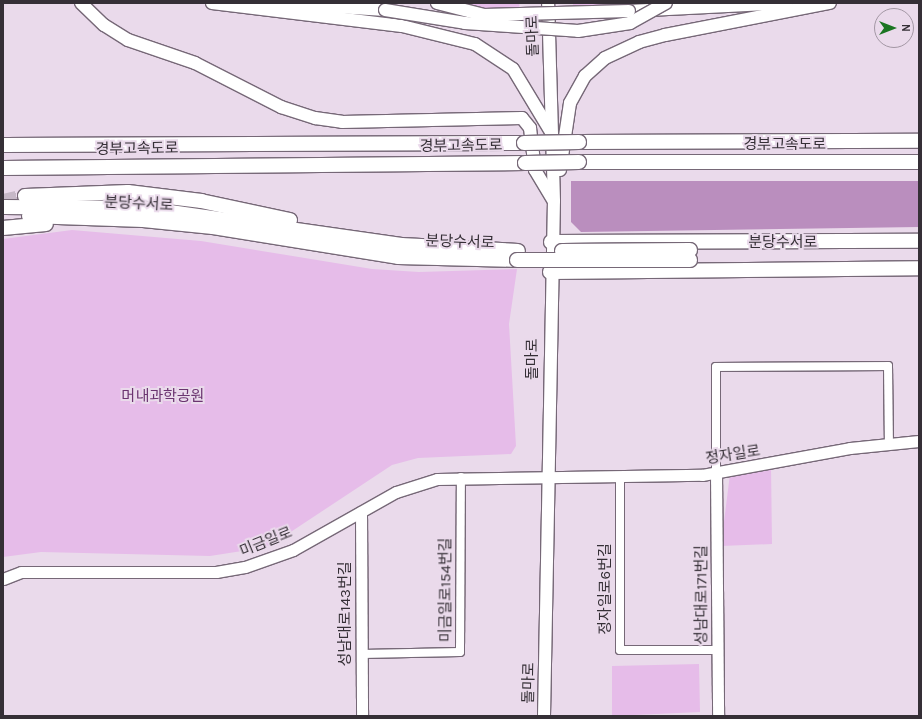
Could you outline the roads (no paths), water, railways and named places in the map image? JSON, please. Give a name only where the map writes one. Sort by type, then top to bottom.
[{"type":"highway","name":"경부고속도로","points":[[3,145],[919,141]]},
{"type":"highway","name":"경부고속도로","points":[[3,168],[579,162],[919,162]]},
{"type":"highway","points":[[25,196],[128,192],[201,201],[321,226],[355,240]]},
{"type":"highway","name":"분당수서로","points":[[3,207],[142,208],[355,240],[518,255],[919,259]]},
{"type":"highway","name":"분당수서로","points":[[3,215],[98,219],[213,227],[398,257],[919,250]]},
{"type":"highway","points":[[3,228],[98,219]]},
{"type":"highway","points":[[551,242],[919,241]]},
{"type":"highway","points":[[550,272],[919,268]]},
{"type":"main road","points":[[81,3],[93,17],[128,40],[195,63],[281,107],[315,118],[342,122],[522,118],[530,128],[535,170],[554,201]]},
{"type":"main road","points":[[212,3],[402,26],[470,42],[513,69],[551,133]]},
{"type":"main road","points":[[274,3],[385,10],[465,23],[578,31],[630,23],[666,3]]},
{"type":"main road","points":[[437,3],[484,15],[630,11],[787,3]]},
{"type":"main road","points":[[542,3],[548,27]]},
{"type":"main road","name":"돌마로","points":[[544,716],[550,478],[550,272],[554,201],[548,3]]},
{"type":"main road","points":[[550,62],[554,3]]},
{"type":"main road","points":[[554,201],[570,103],[585,76],[605,58],[639,42],[665,35],[830,3]]},
{"type":"street","points":[[716,474],[716,367],[888,366],[889,443]]},
{"type":"street","name":"정자일로","points":[[550,478],[620,478],[716,474],[889,443],[919,442]]},
{"type":"street","name":"성남대로171번길","points":[[716,474],[718,716]]},
{"type":"street","name":"미금일로","points":[[3,579],[21,572],[234,570],[294,550],[361,512],[414,485],[461,478],[550,478]]},
{"type":"street","name":"미금일로154번길","points":[[362,654],[460,652],[461,478]]},
{"type":"street","name":"정자일로6번길","points":[[620,478],[620,650],[718,650]]},
{"type":"street","name":"성남대로143번길","points":[[361,512],[362,716]]},
{"type":"tunnel","points":[[3,201],[25,196]]},
{"type":"park label","name":"머내과학공원","points":[[163,397]]}]
